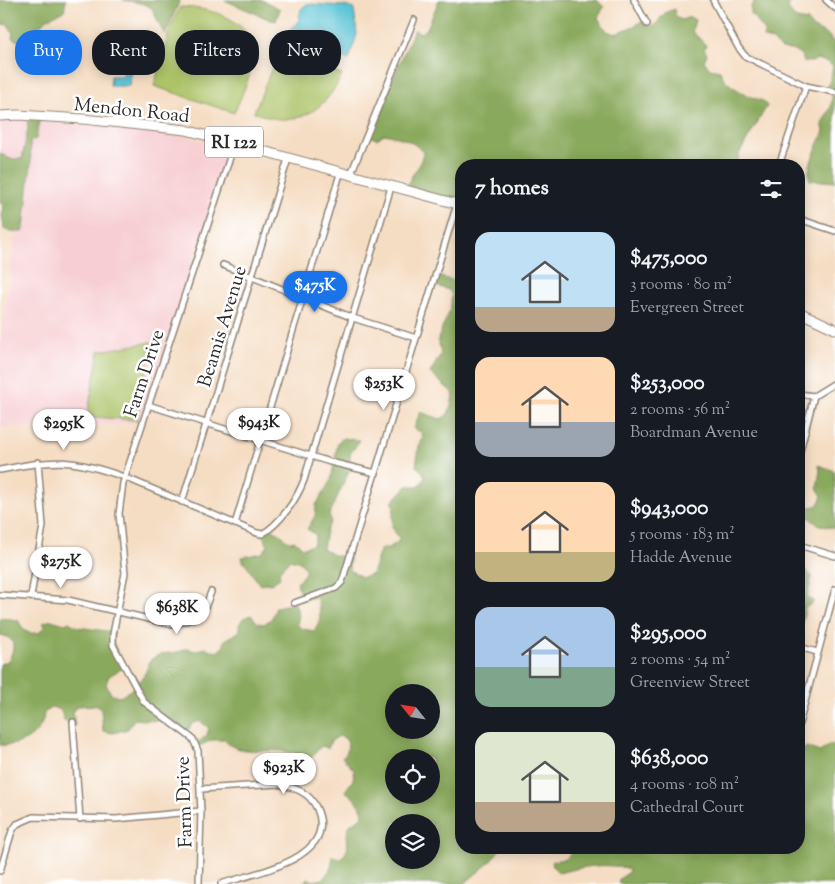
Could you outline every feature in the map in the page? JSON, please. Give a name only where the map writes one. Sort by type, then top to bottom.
[{"type":"main road","name":"Mendon Road","points":[[0,116],[18,115],[186,130],[235,142],[340,174],[455,204]]},
{"type":"main road","points":[[805,315],[835,330]]},
{"type":"street","points":[[634,0],[647,24]]},
{"type":"street","points":[[713,0],[738,48],[746,56],[806,86],[835,92]]},
{"type":"street","points":[[826,0],[835,8]]},
{"type":"street","points":[[349,176],[414,20]]},
{"type":"street","points":[[781,159],[806,86]]},
{"type":"street","name":"Farm Drive","points":[[199,884],[200,757],[193,740],[144,702],[116,655],[112,638],[124,578],[119,514],[126,478],[148,405],[235,142]]},
{"type":"street","name":"Beamis Avenue","points":[[182,502],[288,159]]},
{"type":"street","points":[[235,524],[340,174]]},
{"type":"street","points":[[0,470],[38,462],[78,463],[126,478],[262,534],[268,530],[299,493],[391,188]]},
{"type":"street","points":[[294,603],[336,588],[342,582],[416,338],[455,217]]},
{"type":"street","points":[[805,221],[835,231]]},
{"type":"street","points":[[223,265],[353,318],[416,338]]},
{"type":"street","points":[[805,395],[814,396],[835,383]]},
{"type":"street","points":[[805,431],[814,396]]},
{"type":"street","points":[[148,405],[311,456],[376,473]]},
{"type":"street","points":[[32,596],[43,526],[38,462]]},
{"type":"street","points":[[805,547],[835,556]]},
{"type":"street","points":[[805,700],[835,589]]},
{"type":"street","points":[[0,595],[68,600],[118,610],[168,624],[179,624],[190,622],[199,614],[206,606],[211,592]]},
{"type":"street","points":[[805,649],[817,652]]},
{"type":"street","points":[[73,722],[80,819]]},
{"type":"street","points":[[201,789],[277,784],[288,786],[310,796],[321,818],[316,839],[308,852],[292,860],[221,884]]},
{"type":"street","points":[[0,871],[8,840],[17,824],[33,817],[80,819],[143,817],[201,811]]},
{"type":"shaded area","points":[[27,116],[28,128],[22,159],[10,159],[0,153],[0,117]]},
{"type":"shaded area","points":[[30,119],[169,133],[230,147],[140,423],[0,428],[0,348]]},
{"type":"green space","points":[[0,0],[66,0],[64,11],[49,18],[37,30],[15,30],[15,40],[12,38],[13,33],[8,25],[0,24]]},
{"type":"green space","points":[[123,0],[180,0],[165,35],[165,30],[162,30],[155,13],[149,6]]},
{"type":"green space","points":[[224,0],[262,0],[280,9],[276,21]]},
{"type":"green space","points":[[439,0],[597,0],[604,7],[598,18],[607,31],[615,34],[643,21],[646,26],[654,25],[664,14],[675,9],[675,15],[681,20],[690,17],[695,20],[692,31],[706,45],[704,49],[707,54],[704,61],[709,68],[720,70],[726,81],[731,85],[751,97],[763,101],[767,106],[739,154],[738,159],[455,159],[455,203],[406,191],[421,159],[423,152],[419,148],[400,138],[384,134],[377,139],[368,136],[414,30],[421,33],[427,29]]},
{"type":"green space","points":[[755,0],[784,0],[789,3],[788,9],[796,19],[808,21],[810,26],[829,36],[835,44],[835,182],[810,180],[809,174],[811,162],[824,131],[822,123],[831,107],[832,94],[827,92],[833,67],[828,62],[817,59],[812,62],[804,62],[802,56],[792,50],[781,49],[773,40],[763,38],[765,31],[751,14],[751,7]]},
{"type":"green space","points":[[180,7],[206,10],[219,14],[241,26],[244,30],[175,30],[175,75],[249,75],[234,113],[154,86],[157,75],[165,75],[165,46],[170,28]]},
{"type":"green space","points":[[269,75],[342,75],[326,99],[306,115],[282,119],[254,112]]},
{"type":"green space","points":[[27,116],[40,116],[36,139],[30,141],[31,162],[24,228],[22,232],[10,232],[4,229],[2,215],[4,207],[0,202],[0,153],[10,159],[22,159],[28,128]]},
{"type":"green space","points":[[437,276],[455,281],[455,854],[496,854],[490,862],[464,884],[303,884],[308,878],[313,881],[323,879],[331,866],[332,856],[340,858],[347,851],[347,834],[350,825],[363,816],[357,802],[345,791],[353,780],[354,770],[342,757],[347,752],[348,743],[345,738],[339,736],[331,741],[328,748],[321,746],[311,758],[306,759],[287,751],[241,749],[232,746],[224,740],[212,740],[197,747],[196,744],[207,735],[209,728],[200,721],[192,724],[185,734],[163,719],[156,721],[134,719],[128,729],[113,733],[103,731],[101,709],[96,705],[77,706],[73,711],[75,726],[64,721],[61,710],[52,707],[44,713],[40,728],[29,738],[15,744],[0,745],[0,664],[8,661],[13,644],[9,638],[0,635],[0,618],[18,620],[24,630],[31,633],[39,633],[44,627],[43,623],[51,620],[65,624],[69,622],[77,627],[114,632],[113,642],[123,668],[109,676],[106,684],[111,694],[120,697],[138,683],[145,673],[148,663],[153,658],[188,648],[194,651],[206,648],[217,652],[224,646],[224,641],[240,631],[239,625],[243,618],[251,615],[258,623],[264,624],[272,618],[276,607],[295,603],[299,615],[297,625],[303,629],[314,631],[320,619],[319,606],[316,597],[301,600],[297,583],[305,573],[305,568],[300,562],[290,559],[279,571],[280,578],[271,584],[265,583],[260,585],[242,557],[262,553],[268,546],[263,535],[272,528],[290,542],[295,541],[303,548],[313,545],[316,535],[307,529],[315,516],[316,505],[331,480],[338,442],[343,438],[360,440],[350,454],[350,469],[329,515],[331,521],[326,531],[323,549],[333,555],[350,558],[349,570],[362,577],[372,574],[381,548],[389,548],[400,540],[392,527],[394,505],[392,502],[407,486],[419,486],[425,478],[423,472],[416,466],[419,446],[423,438],[421,432],[414,429],[420,412],[441,419],[445,417],[448,414],[454,394],[430,373],[441,354],[438,339],[450,309],[452,295],[449,290],[433,285]]},
{"type":"green space","points":[[152,342],[137,420],[92,417],[88,411],[99,351]]},
{"type":"green space","points":[[818,465],[835,471],[835,528],[817,524],[805,513],[805,506],[812,507],[818,505],[822,496],[817,488],[820,470]]},
{"type":"green space","points":[[805,569],[812,576],[807,597],[814,602],[805,608]]},
{"type":"green space","points":[[830,744],[835,746],[835,884],[619,884],[619,879],[628,873],[629,869],[611,866],[585,867],[559,873],[553,867],[552,861],[565,859],[570,854],[805,854],[805,748],[820,752]]},
{"type":"water","points":[[307,4],[345,6],[354,9],[357,34],[349,60],[341,57],[341,30],[289,30],[298,23],[301,9]]},
{"type":"water","points":[[130,75],[129,86],[110,86],[111,76]]}]
